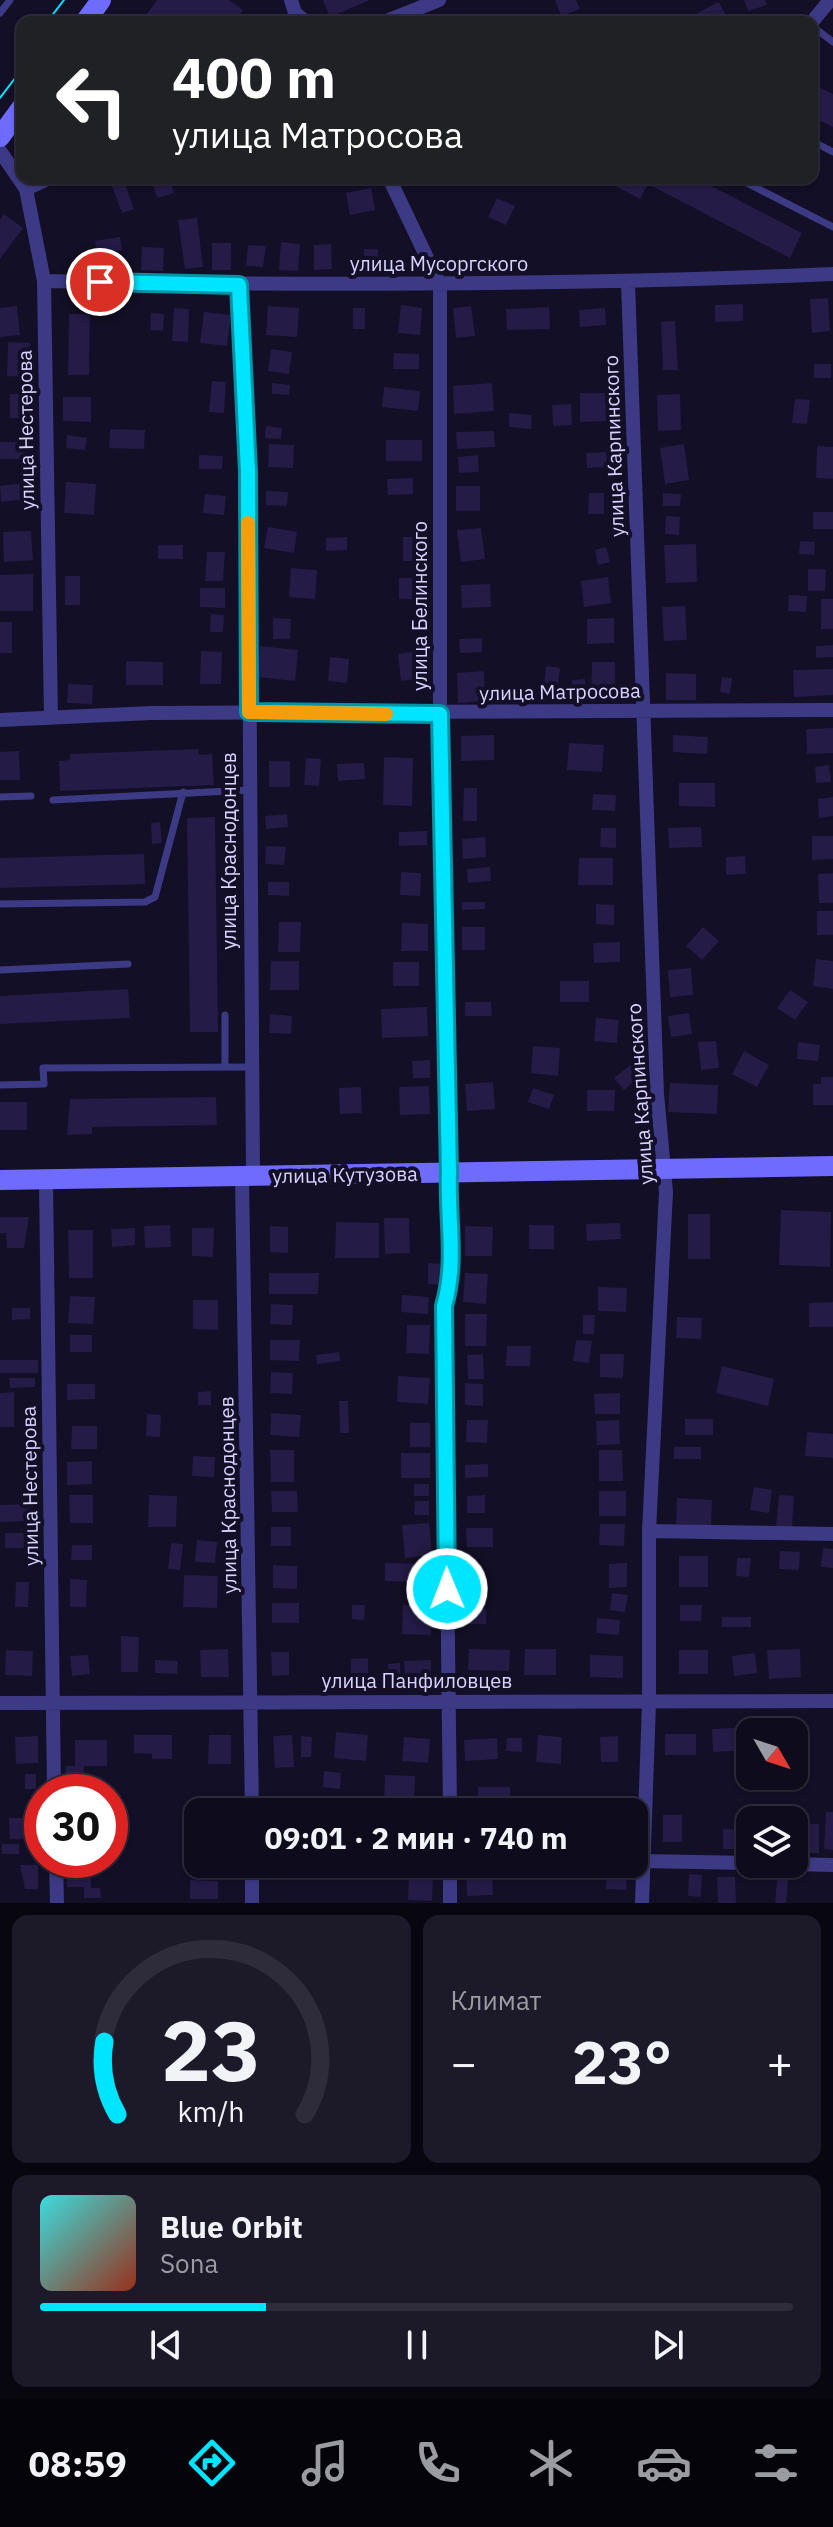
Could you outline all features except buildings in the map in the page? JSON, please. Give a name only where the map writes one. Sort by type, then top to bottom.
[{"type":"main road","points":[[0,137],[16,115]]},
{"type":"main road","name":"улица Кутузова","points":[[0,1180],[833,1166]]},
{"type":"street","points":[[394,16],[415,4],[439,0]]},
{"type":"street","name":"улица Нестерова","points":[[0,151],[16,174]]},
{"type":"street","name":"улица Нестерова","points":[[23,184],[44,281],[51,718]]},
{"type":"street","points":[[26,189],[37,184]]},
{"type":"street","name":"улица Белинского","points":[[392,184],[440,285],[440,714],[449,1173],[447,1218],[453,1260],[444,1306],[450,1798]]},
{"type":"street","name":"улица Мусоргского","points":[[44,281],[440,285],[628,283],[833,274]]},
{"type":"street","name":"улица Карпинского","points":[[628,283],[657,1094],[666,1192],[649,1531],[649,1703],[645,1798]]},
{"type":"street","name":"улица Краснодонцев","points":[[239,285],[248,472],[253,1067],[247,1177],[252,1798]]},
{"type":"street","name":"улица Матросова","points":[[0,720],[249,712],[440,714],[833,710]]},
{"type":"street","name":"улица Нестерова","points":[[46,1180],[54,1774]]},
{"type":"street","points":[[649,1531],[833,1534]]},
{"type":"street","name":"улица Панфиловцев","points":[[0,1703],[833,1701]]},
{"type":"street","points":[[648,1861],[736,1863]]},
{"type":"street","points":[[808,1864],[833,1865]]},
{"type":"street","points":[[56,1878],[57,1903]]},
{"type":"street","points":[[252,1878],[252,1903]]},
{"type":"street","points":[[450,1878],[450,1903]]},
{"type":"street","name":"улица Карпинского","points":[[642,1878],[642,1903]]},
{"type":"lane","points":[[0,13],[10,0]]},
{"type":"lane","points":[[749,184],[833,227]]},
{"type":"lane","points":[[53,800],[249,790]]},
{"type":"lane","points":[[0,904],[145,902],[155,897],[183,792]]},
{"type":"lane","points":[[0,797],[31,796]]},
{"type":"lane","points":[[0,970],[128,964]]},
{"type":"lane","points":[[225,1015],[225,1066]]},
{"type":"lane","points":[[0,1085],[44,1084],[43,1068],[253,1067]]},
{"type":"tram line","points":[[52,16],[64,0]]},
{"type":"tram line","points":[[0,98],[16,77]]},
{"type":"slow traffic","points":[[248,523],[249,712],[386,714]]},
{"type":"route","points":[[100,282],[239,285],[248,472],[249,712],[440,714],[449,1173],[447,1218],[453,1260],[444,1306],[448,1420],[445,1475],[447,1589]]}]
